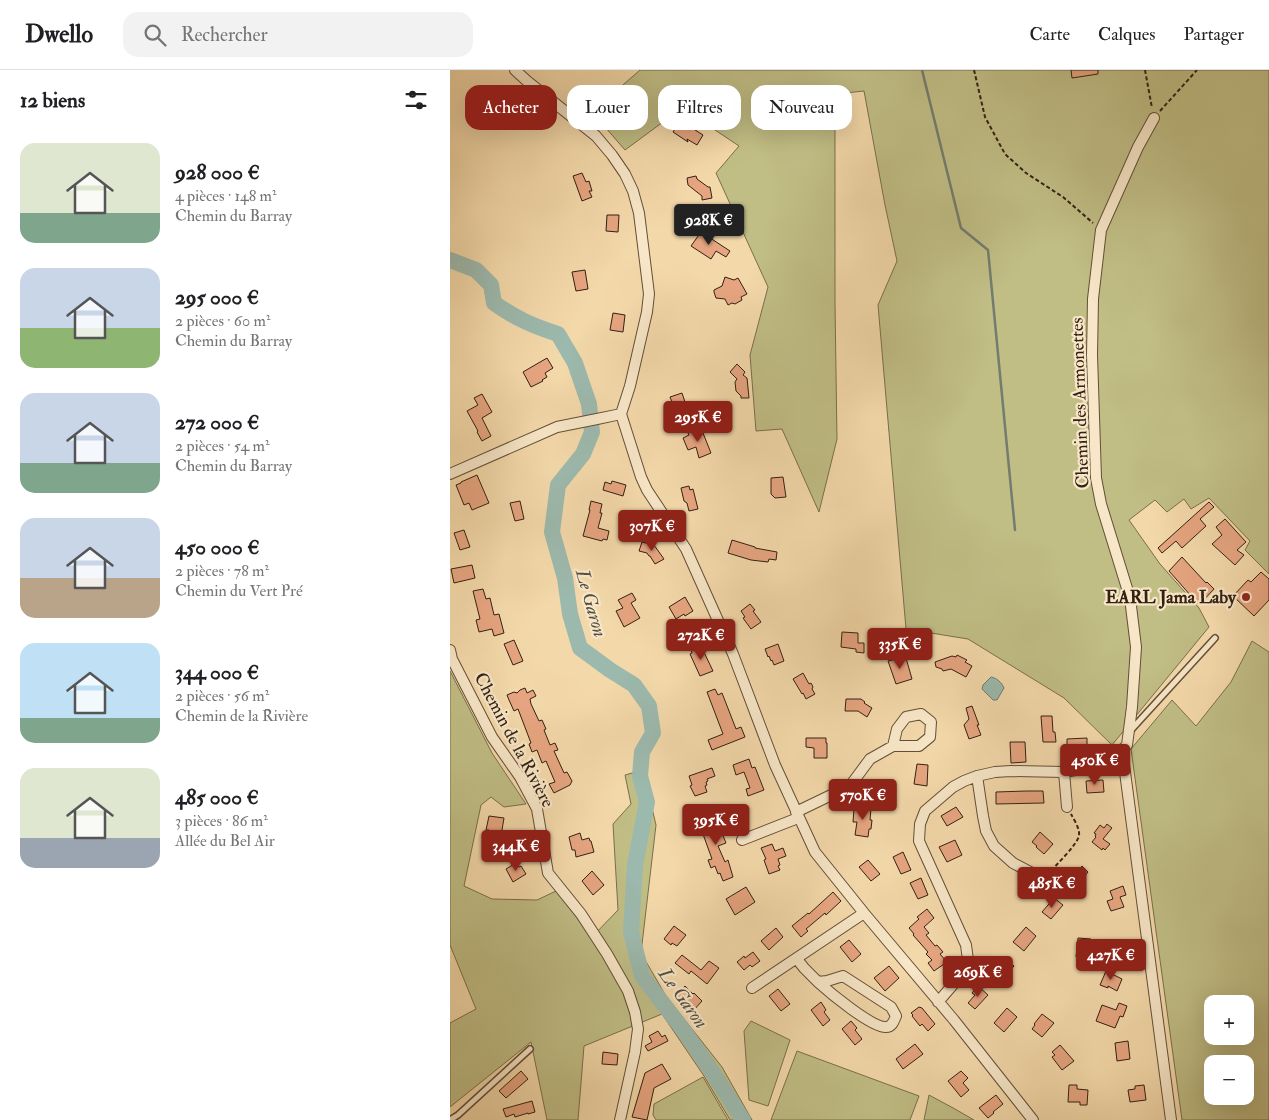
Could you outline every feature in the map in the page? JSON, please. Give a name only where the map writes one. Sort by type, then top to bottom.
[{"type":"street","points":[[515,70],[596,136],[625,174],[633,191],[639,213],[649,294],[647,312],[630,386],[621,414],[641,477],[647,490],[686,549],[733,654],[774,765],[815,852],[1033,1120]]},
{"type":"street","name":"Chemin des Armonettes","points":[[1121,751],[1127,745],[1129,732],[1136,647],[1130,598],[1101,504],[1096,478],[1092,356],[1093,299],[1101,230],[1138,147],[1154,118]]},
{"type":"street","points":[[450,474],[557,427],[621,414]]},
{"type":"street","name":"Chemin de la Rivière","points":[[450,650],[452,660],[492,737],[520,777],[537,809],[548,873],[581,914],[628,991],[635,1012],[638,1030],[620,1120]]},
{"type":"street","points":[[742,840],[797,815],[850,786],[870,759],[893,746]]},
{"type":"street","points":[[938,1002],[964,972],[968,960],[966,945],[919,840],[920,824],[925,811],[953,787],[977,776],[1011,771],[1064,772],[1081,769],[1121,751],[1170,1120]]},
{"type":"street","points":[[1064,772],[1067,807]]},
{"type":"street","points":[[977,776],[982,816],[986,831],[994,846],[1013,864],[1036,875]]},
{"type":"street","points":[[752,988],[864,913]]},
{"type":"street","points":[[797,959],[818,982],[847,1006],[877,1025],[885,1027],[890,1026],[894,1022],[896,1016],[891,1007],[843,976],[818,982]]},
{"type":"lane","points":[[1129,732],[1215,638]]},
{"type":"lane","points":[[450,1120],[458,1115],[530,1049]]},
{"type":"path","points":[[974,70],[985,117],[1005,154],[1026,172],[1062,197],[1101,230]]},
{"type":"path","points":[[1145,70],[1154,118]]},
{"type":"path","points":[[1154,118],[1197,70]]},
{"type":"path","points":[[1036,875],[1048,874],[1074,844],[1079,835],[1078,826],[1067,807]]},
{"type":"shaded area","points":[[640,70],[1269,70],[1269,574],[1245,550],[1250,541],[1209,498],[1191,509],[1184,499],[1167,512],[1155,500],[1129,520],[1160,564],[1199,608],[1209,627],[1112,745],[1064,698],[968,639],[906,629],[878,305],[897,261],[864,91],[852,92],[852,85],[751,85],[751,130],[835,130],[837,439],[819,512],[782,429],[756,431],[750,355],[768,287],[716,173],[739,146],[715,130],[741,130],[741,85],[658,85],[658,126],[625,150],[608,130],[648,130],[648,85],[623,85]]},
{"type":"shaded area","points":[[1252,641],[1269,652],[1269,1120],[1182,1120],[1131,749],[1172,700],[1196,726],[1231,682]]},
{"type":"shaded area","points":[[450,671],[492,753],[526,804],[504,807],[491,797],[481,805],[464,886],[492,899],[537,900],[556,891],[592,937],[618,910],[613,824],[631,804],[625,775],[643,770],[656,825],[641,953],[666,996],[722,1067],[752,1120],[730,1120],[704,1076],[662,1014],[584,1046],[578,1120],[547,1120],[531,1042],[450,1107],[450,1023],[476,1009],[450,945]]},
{"type":"shaded area","points":[[991,677],[999,681],[1004,688],[997,700],[993,700],[982,689],[983,685]]},
{"type":"shaded area","points":[[751,1021],[790,1040],[768,1106],[749,1100],[744,1031]]},
{"type":"shaded area","points":[[797,1051],[919,1096],[910,1120],[771,1120]]},
{"type":"shaded area","points":[[703,1077],[728,1120],[656,1120],[653,1115],[654,1104]]},
{"type":"shaded area","points":[[929,1095],[955,1109],[974,1120],[924,1120]]},
{"type":"building","points":[[1071,70],[1098,70],[1098,74],[1072,78]]},
{"type":"building","points":[[674,130],[695,130],[703,135],[697,145],[687,139],[688,142],[673,132]]},
{"type":"building","points":[[582,173],[586,182],[589,181],[592,191],[589,191],[592,197],[582,201],[573,176]]},
{"type":"building","points":[[696,176],[697,179],[710,187],[712,198],[702,200],[702,196],[688,185],[687,178]]},
{"type":"building","points":[[607,215],[619,215],[618,232],[606,231]]},
{"type":"building","points":[[701,232],[730,251],[726,257],[716,251],[711,259],[691,246]]},
{"type":"building","points":[[585,270],[588,289],[576,291],[572,272]]},
{"type":"building","points":[[725,277],[734,280],[738,278],[747,294],[741,297],[742,300],[735,304],[728,305],[725,299],[716,298],[714,290],[722,286]]},
{"type":"building","points":[[613,313],[625,315],[623,332],[610,330]]},
{"type":"building","points":[[547,358],[553,368],[545,373],[547,377],[543,381],[531,387],[523,372]]},
{"type":"building","points":[[737,364],[745,372],[743,375],[747,378],[749,398],[741,398],[736,391],[735,382],[737,379],[730,372]]},
{"type":"building","points":[[682,393],[688,411],[677,415],[670,397]]},
{"type":"building","points":[[482,394],[492,412],[482,418],[491,436],[482,441],[467,411],[478,405],[474,398]]},
{"type":"building","points":[[701,428],[711,453],[699,458],[696,447],[688,450],[683,438],[689,435],[688,433]]},
{"type":"building","points":[[477,475],[489,503],[472,510],[469,503],[464,505],[456,485]]},
{"type":"building","points":[[783,477],[786,497],[775,498],[771,494],[771,478]]},
{"type":"building","points":[[612,481],[626,485],[623,496],[603,490],[605,482],[611,484]]},
{"type":"building","points":[[689,486],[690,490],[693,489],[698,509],[689,511],[681,488]]},
{"type":"building","points":[[520,501],[524,519],[515,521],[510,503]]},
{"type":"building","points":[[591,501],[602,504],[598,528],[609,531],[607,540],[603,539],[602,541],[583,536]]},
{"type":"building","points":[[1209,502],[1214,507],[1200,519],[1206,526],[1182,548],[1176,541],[1162,553],[1158,548]]},
{"type":"building","points":[[1225,519],[1246,542],[1237,550],[1244,555],[1235,565],[1212,544],[1222,535],[1216,527]]},
{"type":"building","points":[[464,530],[470,547],[460,550],[454,533]]},
{"type":"building","points":[[732,540],[755,548],[777,552],[776,560],[769,559],[768,562],[751,560],[728,553]]},
{"type":"building","points":[[642,542],[654,545],[664,559],[655,564],[647,553],[639,551]]},
{"type":"building","points":[[1182,557],[1214,589],[1199,605],[1169,571]]},
{"type":"building","points":[[472,565],[475,578],[454,583],[451,569]]},
{"type":"building","points":[[1261,572],[1269,579],[1269,600],[1254,616],[1233,596],[1248,580],[1251,582]]},
{"type":"building","points":[[483,589],[486,599],[490,598],[494,615],[499,614],[504,633],[494,636],[492,629],[479,632],[476,620],[480,619],[473,591]]},
{"type":"building","points":[[632,593],[636,600],[631,603],[640,618],[624,627],[616,611],[623,608],[618,600]]},
{"type":"building","points":[[685,597],[693,611],[676,619],[669,607]]},
{"type":"building","points":[[750,604],[761,622],[751,629],[743,618],[745,617],[741,611]]},
{"type":"building","points":[[842,632],[858,633],[858,643],[864,643],[864,653],[856,652],[856,649],[841,647]]},
{"type":"building","points":[[514,640],[523,661],[513,665],[504,644]]},
{"type":"building","points":[[778,644],[784,661],[774,665],[765,649]]},
{"type":"building","points":[[698,646],[700,649],[702,648],[713,671],[700,676],[690,654],[692,653],[691,649]]},
{"type":"building","points":[[957,655],[967,660],[965,662],[972,666],[966,677],[951,669],[943,671],[936,667],[935,662],[952,656],[956,657]]},
{"type":"building","points":[[906,658],[912,679],[896,684],[888,661]]},
{"type":"building","points":[[803,673],[809,684],[811,683],[815,694],[806,699],[793,679]]},
{"type":"building","points":[[525,688],[527,693],[533,690],[536,696],[530,699],[531,704],[539,721],[542,720],[550,745],[555,743],[558,750],[554,751],[564,773],[567,772],[572,781],[570,785],[554,793],[549,784],[555,782],[546,761],[542,763],[537,750],[532,752],[529,744],[531,743],[518,709],[514,711],[507,695],[514,692],[517,693]]},
{"type":"building","points":[[715,689],[718,695],[722,693],[736,729],[741,727],[745,737],[712,750],[708,740],[723,734],[707,692]]},
{"type":"building","points":[[846,699],[861,699],[872,708],[867,717],[858,711],[845,711]]},
{"type":"building","points":[[972,706],[981,735],[969,739],[964,725],[969,719],[966,708]]},
{"type":"building","points":[[1041,716],[1052,716],[1056,742],[1043,742]]},
{"type":"building","points":[[806,738],[826,738],[827,758],[814,758],[814,748],[806,747]]},
{"type":"building","points":[[1087,738],[1087,750],[1067,751],[1067,739]]},
{"type":"building","points":[[1010,742],[1025,742],[1026,762],[1011,763]]},
{"type":"building","points":[[749,759],[752,768],[755,767],[764,790],[748,796],[746,789],[750,788],[744,772],[736,775],[733,765]]},
{"type":"building","points":[[917,764],[928,765],[927,786],[914,784]]},
{"type":"building","points":[[712,768],[715,776],[707,779],[707,785],[705,786],[707,792],[695,796],[690,786],[692,785],[689,776]]},
{"type":"building","points":[[1103,780],[1104,792],[1087,793],[1086,781]]},
{"type":"building","points":[[1043,791],[1044,803],[996,804],[996,792]]},
{"type":"building","points":[[862,807],[871,808],[870,820],[872,820],[868,837],[855,835],[857,822],[853,822],[854,809],[861,810]]},
{"type":"building","points":[[956,807],[963,817],[947,826],[941,816]]},
{"type":"building","points":[[714,814],[726,843],[718,846],[725,862],[728,860],[733,877],[723,881],[715,866],[711,868],[708,860],[712,859],[699,823],[703,821],[702,818]]},
{"type":"building","points":[[489,816],[504,818],[501,836],[489,834],[489,830],[486,830]]},
{"type":"building","points":[[1107,824],[1112,828],[1103,839],[1110,844],[1105,850],[1103,848],[1102,850],[1092,842],[1096,837],[1094,833],[1100,825],[1104,828]]},
{"type":"building","points":[[1040,832],[1053,844],[1044,854],[1032,842]]},
{"type":"building","points":[[580,833],[582,840],[589,838],[594,852],[576,857],[569,837]]},
{"type":"building","points":[[955,840],[962,855],[947,862],[939,847]]},
{"type":"building","points":[[772,844],[775,851],[783,848],[786,856],[778,859],[780,870],[769,874],[764,860],[766,859],[761,848]]},
{"type":"building","points":[[903,852],[911,870],[901,874],[893,857]]},
{"type":"building","points":[[868,860],[880,874],[871,881],[859,867]]},
{"type":"building","points":[[516,863],[519,867],[521,866],[526,874],[513,882],[506,869]]},
{"type":"building","points":[[1082,866],[1088,872],[1084,877],[1086,879],[1073,894],[1064,887]]},
{"type":"building","points":[[592,871],[604,885],[593,895],[582,881]]},
{"type":"building","points":[[921,878],[928,895],[918,899],[910,883]]},
{"type":"building","points":[[1123,886],[1126,895],[1120,897],[1124,907],[1111,911],[1107,901],[1113,899],[1110,891]]},
{"type":"building","points":[[746,887],[755,902],[735,915],[726,899]]},
{"type":"building","points":[[833,892],[841,901],[826,915],[825,913],[806,929],[808,931],[801,937],[792,926],[809,914]]},
{"type":"building","points":[[1054,898],[1063,905],[1051,919],[1042,912]]},
{"type":"building","points":[[927,909],[934,918],[924,927],[929,933],[926,935],[943,952],[940,954],[947,962],[934,971],[928,963],[932,960],[926,954],[928,952],[909,928],[919,919],[917,917]]},
{"type":"building","points":[[674,926],[686,935],[677,946],[672,943],[671,945],[664,939]]},
{"type":"building","points":[[1026,927],[1036,936],[1024,951],[1013,942]]},
{"type":"building","points":[[776,928],[783,937],[769,950],[761,941]]},
{"type":"building","points":[[1078,938],[1091,939],[1089,958],[1076,957]]},
{"type":"building","points":[[849,940],[861,954],[852,962],[840,947]]},
{"type":"building","points":[[753,952],[760,961],[744,970],[737,962]]},
{"type":"building","points":[[682,955],[701,970],[709,961],[719,968],[707,984],[691,971],[689,974],[675,963]]},
{"type":"building","points":[[1005,958],[1014,966],[1003,979],[993,971]]},
{"type":"building","points":[[889,966],[899,978],[885,991],[874,978]]},
{"type":"building","points":[[1106,971],[1122,979],[1117,991],[1108,986],[1108,988],[1100,985]]},
{"type":"building","points":[[685,986],[702,1001],[693,1011],[676,995]]},
{"type":"building","points":[[978,986],[988,995],[975,1009],[968,1003],[975,995],[972,993]]},
{"type":"building","points":[[778,989],[790,1004],[781,1011],[769,996]]},
{"type":"building","points":[[821,1002],[826,1010],[824,1012],[830,1020],[823,1026],[811,1010]]},
{"type":"building","points":[[1119,1003],[1127,1006],[1123,1017],[1120,1016],[1115,1028],[1096,1021],[1102,1005],[1116,1010]]},
{"type":"building","points":[[919,1007],[935,1024],[928,1031],[922,1024],[920,1026],[912,1016],[911,1013]]},
{"type":"building","points":[[1007,1008],[1017,1017],[1004,1032],[994,1023]]},
{"type":"building","points":[[1042,1014],[1054,1023],[1042,1037],[1032,1029]]},
{"type":"building","points":[[851,1021],[862,1039],[855,1045],[842,1029]]},
{"type":"building","points":[[658,1031],[662,1037],[665,1035],[668,1041],[648,1051],[645,1046],[652,1042],[649,1036]]},
{"type":"building","points":[[1128,1041],[1130,1059],[1117,1061],[1115,1043]]},
{"type":"building","points":[[915,1044],[923,1054],[903,1069],[896,1059]]},
{"type":"building","points":[[1060,1045],[1074,1061],[1062,1070],[1052,1057],[1055,1055],[1052,1052]]},
{"type":"building","points":[[603,1052],[618,1054],[617,1065],[602,1064]]},
{"type":"building","points":[[662,1064],[671,1079],[654,1088],[647,1120],[632,1117],[645,1073]]},
{"type":"building","points":[[521,1071],[528,1079],[506,1098],[499,1091]]},
{"type":"building","points":[[961,1071],[968,1078],[963,1083],[969,1090],[961,1097],[948,1081]]},
{"type":"building","points":[[1069,1085],[1077,1085],[1077,1089],[1088,1090],[1087,1105],[1080,1105],[1080,1102],[1068,1102]]},
{"type":"building","points":[[1144,1085],[1146,1100],[1130,1102],[1128,1090],[1135,1089],[1135,1086]]},
{"type":"building","points":[[996,1095],[1003,1104],[988,1118],[979,1108]]},
{"type":"building","points":[[532,1101],[535,1112],[515,1117],[514,1114],[506,1117],[503,1109]]},
{"type":"waterway","points":[[922,70],[961,228],[988,250],[1015,530]]},
{"type":"waterway","name":"Le Garon","points":[[450,260],[476,270],[491,285],[494,303],[524,321],[558,334],[575,363],[589,404],[592,432],[583,454],[558,485],[552,532],[565,578],[570,614],[580,648],[634,685],[649,706],[653,733],[642,752],[640,776],[647,802],[635,865],[631,932],[642,976],[684,1031],[743,1120]]},
{"type":"place","name":"EARL Jama Laby","points":[[1246,597]]}]
